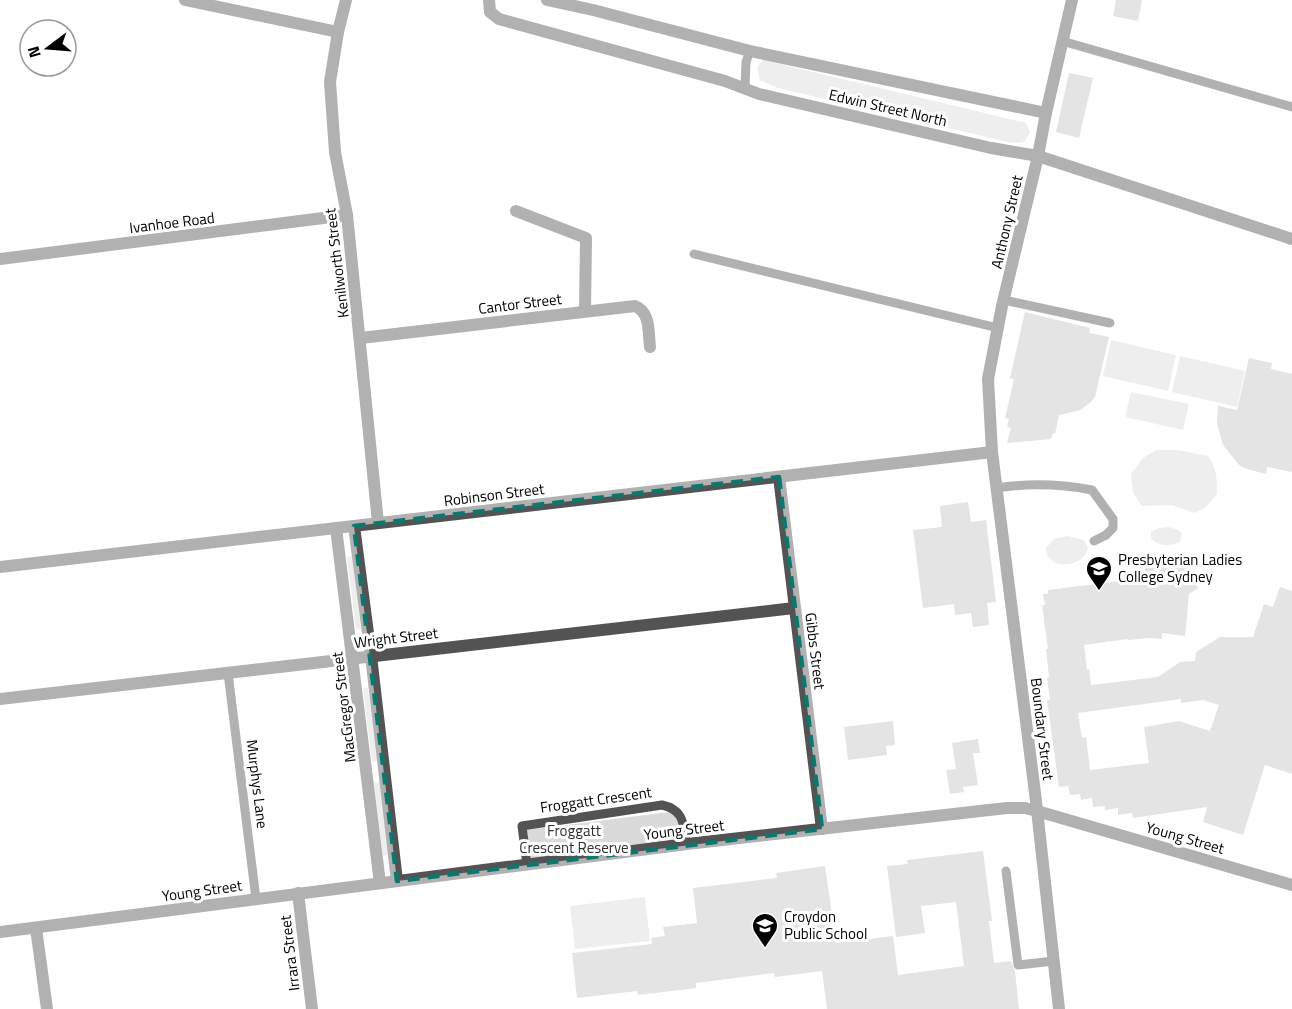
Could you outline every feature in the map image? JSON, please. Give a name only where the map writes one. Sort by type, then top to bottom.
[{"type":"street","points":[[185,0],[338,32]]},
{"type":"street","name":"Kenilworth Street","points":[[346,0],[330,82],[335,152],[347,216],[361,338],[378,523]]},
{"type":"street","name":"Edwin Street North","points":[[489,0],[490,12],[499,19],[725,81],[759,94],[991,148],[1038,156],[1292,239]]},
{"type":"street","name":"Edwin Street North","points":[[547,0],[750,51],[1046,113]]},
{"type":"street","name":"Anthony Street","points":[[992,453],[988,379],[1072,0]]},
{"type":"street","points":[[516,211],[586,238],[585,311]]},
{"type":"street","name":"Ivanhoe Road","points":[[0,259],[347,216]]},
{"type":"street","name":"Cantor Street","points":[[361,338],[635,306],[642,309],[647,318],[650,347]]},
{"type":"street","name":"Robinson Street","points":[[0,567],[992,453]]},
{"type":"street","name":"Boundary Street","points":[[992,453],[1037,811],[1059,1009]]},
{"type":"street","name":"Gibbs Street","points":[[779,477],[822,829]]},
{"type":"street","points":[[354,526],[397,881]]},
{"type":"street","name":"MacGregor Street","points":[[336,528],[380,883]]},
{"type":"street","name":"Wright Street","points":[[0,699],[795,608]]},
{"type":"street","name":"Young Street","points":[[0,932],[687,844],[999,808],[1025,808],[1037,811],[1292,885]]},
{"type":"street","name":"Irrara Street","points":[[298,893],[312,1009]]},
{"type":"street","points":[[36,928],[47,1009]]},
{"type":"lane","points":[[1062,41],[1292,107]]},
{"type":"lane","points":[[745,88],[746,62],[750,51]]},
{"type":"lane","points":[[694,254],[998,328]]},
{"type":"lane","points":[[1004,300],[1110,323]]},
{"type":"lane","points":[[997,488],[1027,484],[1071,486],[1092,490],[1113,519],[1113,528],[1094,542]]},
{"type":"lane","name":"Murphys Lane","points":[[228,673],[256,899]]},
{"type":"lane","name":"Froggatt Crescent","points":[[527,865],[522,826],[662,805],[673,807],[681,816],[687,844]]},
{"type":"lane","points":[[1006,871],[1018,965],[1053,961]]},
{"type":"highlighted area","points":[[779,477],[822,829],[397,881],[354,526]]},
{"type":"green space","points":[[763,60],[1026,123],[1030,132],[1024,142],[1012,143],[778,88],[760,80],[757,67]]},
{"type":"green space","points":[[1111,340],[1176,355],[1168,391],[1103,376]]},
{"type":"green space","points":[[1180,356],[1245,371],[1237,407],[1172,392]]},
{"type":"green space","points":[[1131,392],[1189,404],[1183,430],[1125,417]]},
{"type":"green space","points":[[1156,450],[1178,450],[1208,456],[1215,470],[1217,494],[1205,508],[1194,513],[1172,505],[1142,506],[1133,493],[1131,474],[1143,458]]},
{"type":"green space","points":[[1169,527],[1182,534],[1180,542],[1164,545],[1151,538],[1151,532]]},
{"type":"green space","points":[[1067,536],[1084,540],[1088,548],[1080,560],[1058,564],[1048,556],[1046,548],[1054,539]]},
{"type":"green space","points":[[352,556],[361,629],[356,630],[347,557]]},
{"type":"green space","points":[[368,688],[378,761],[372,762],[363,689]]},
{"type":"green space","points":[[380,782],[389,855],[383,856],[374,783]]},
{"type":"green space","name":"Froggatt Crescent Reserve","points":[[677,811],[682,841],[531,861],[527,830]]},
{"type":"green space","points":[[645,897],[650,941],[575,949],[570,906]]},
{"type":"building","points":[[1116,0],[1142,0],[1138,21],[1113,16]]},
{"type":"building","points":[[1069,73],[1093,78],[1079,138],[1056,132]]},
{"type":"building","points":[[1025,312],[1090,328],[1089,333],[1109,337],[1095,397],[1091,402],[1080,410],[1059,415],[1055,434],[1053,433],[1051,439],[1007,443],[1011,428],[1007,427],[1009,419],[1005,418],[1014,379],[1010,378]]},
{"type":"building","points":[[1249,358],[1272,363],[1271,369],[1292,374],[1292,472],[1267,467],[1266,474],[1247,469],[1239,465],[1223,445],[1217,423],[1218,406],[1237,410]]},
{"type":"building","points":[[968,502],[971,522],[986,520],[996,602],[987,603],[989,625],[973,627],[971,613],[955,615],[954,604],[923,608],[913,530],[942,527],[940,506]]},
{"type":"building","points":[[1182,556],[1189,564],[1188,575],[1198,588],[1189,594],[1185,636],[1162,633],[1162,639],[1127,639],[1084,645],[1087,670],[1089,669],[1091,685],[1158,677],[1180,662],[1195,661],[1196,652],[1220,637],[1253,637],[1264,604],[1273,607],[1280,587],[1292,591],[1292,774],[1265,765],[1243,835],[1203,822],[1207,807],[1133,818],[1132,813],[1118,815],[1118,808],[1105,810],[1105,806],[1093,807],[1092,798],[1081,800],[1080,794],[1070,795],[1068,786],[1059,787],[1047,700],[1050,700],[1043,594],[1048,594],[1048,590],[1144,578],[1145,567],[1150,565],[1150,558],[1176,561]],"holes":[[[1181,699],[1181,703],[1203,700],[1219,705],[1210,731],[1179,721],[1144,727],[1149,763],[1090,770],[1086,737],[1082,738],[1078,713]]]},
{"type":"building","points":[[893,721],[895,745],[886,746],[887,755],[848,760],[844,727]]},
{"type":"building","points":[[978,739],[980,753],[973,753],[978,785],[963,787],[964,792],[950,794],[946,770],[956,769],[952,743]]},
{"type":"building","points":[[983,851],[992,921],[989,921],[994,963],[1011,961],[1015,971],[1019,1009],[827,1009],[822,971],[775,977],[774,973],[696,983],[696,988],[638,995],[637,991],[577,998],[572,953],[652,944],[651,938],[665,936],[663,927],[697,923],[693,888],[777,878],[776,873],[825,866],[836,943],[893,936],[898,975],[964,966],[956,902],[921,906],[925,933],[896,937],[887,866],[908,864],[907,860]]},
{"type":"place","name":"Presbyterian Ladies College Sydney","points":[[1099,592]]},
{"type":"place","name":"Croydon Public School","points":[[765,949]]}]
